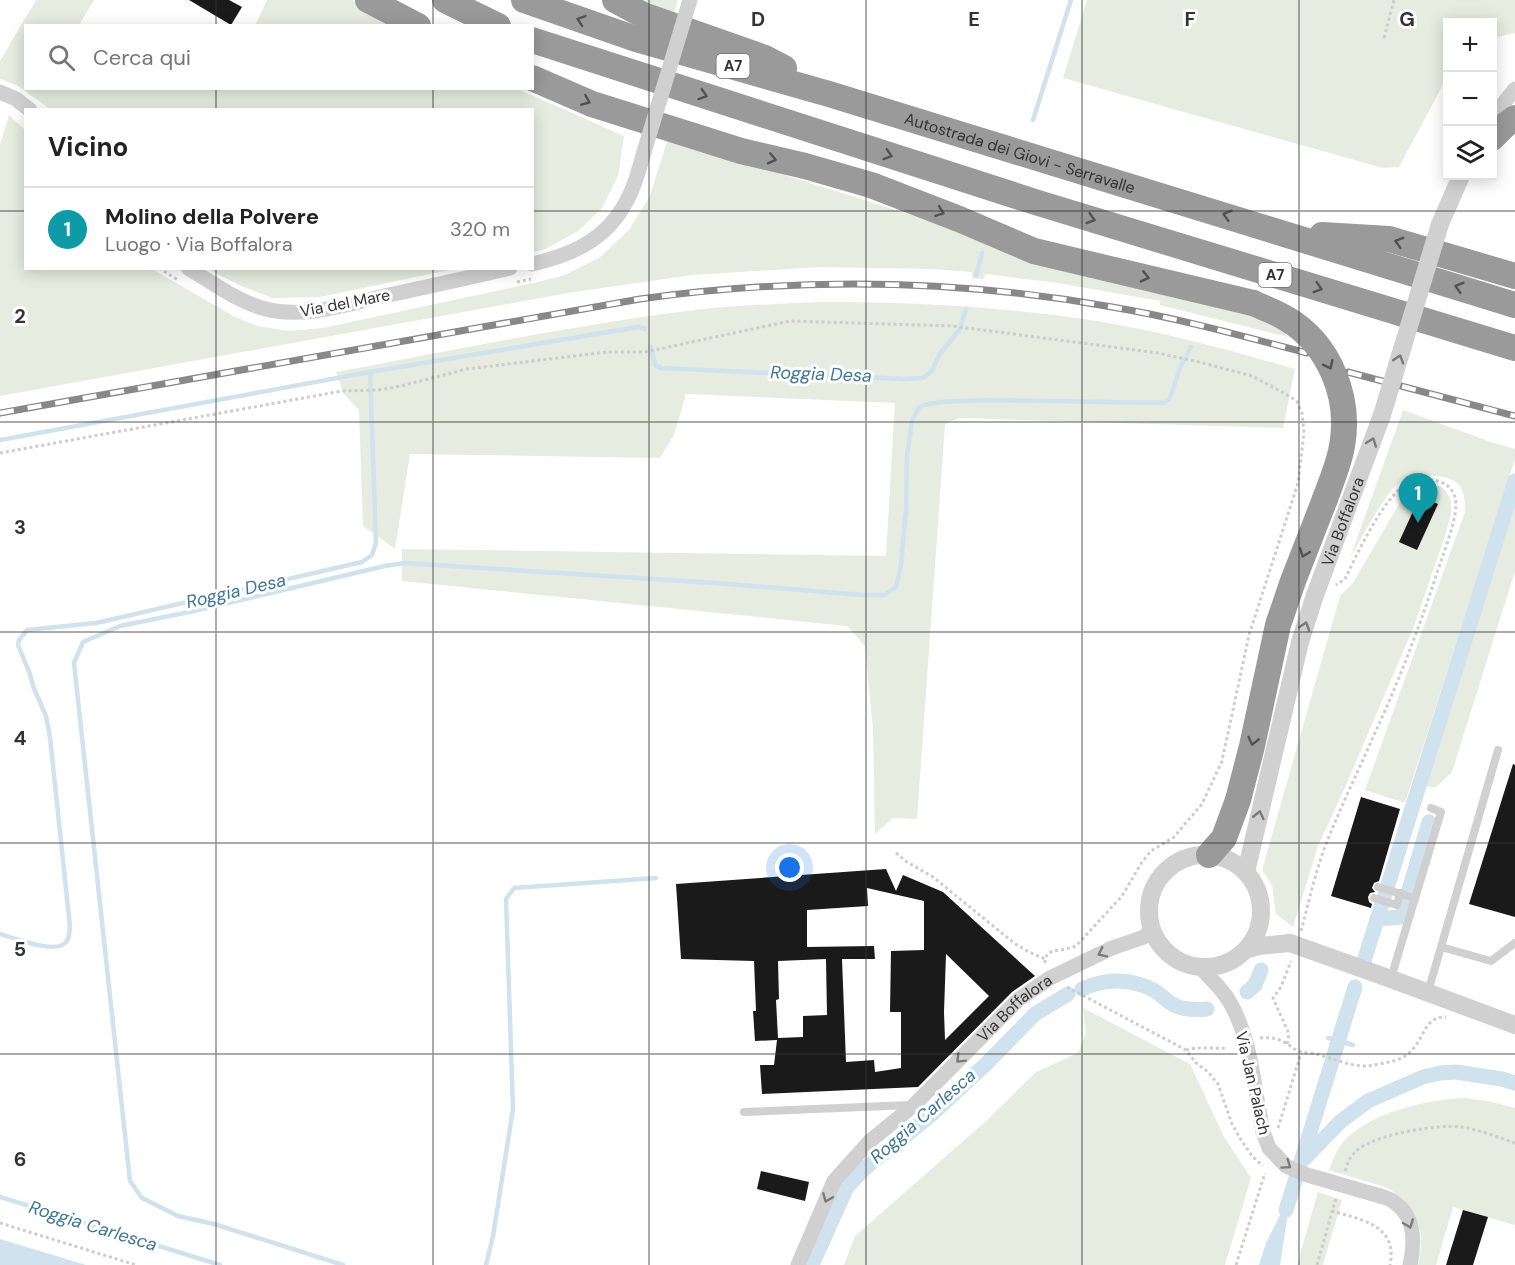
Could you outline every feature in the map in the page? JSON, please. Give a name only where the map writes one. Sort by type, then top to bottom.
[{"type":"highway","points":[[368,0],[414,24]]},
{"type":"highway","points":[[445,0],[494,24]]},
{"type":"highway","name":"Autostrada dei Giovi - Serravalle","points":[[524,0],[636,39],[829,94],[1515,305]]},
{"type":"highway","points":[[615,0],[643,15],[765,58],[829,94]]},
{"type":"highway","name":"A7","points":[[534,41],[1035,202],[1515,348]]},
{"type":"highway","points":[[534,79],[592,104],[741,151],[872,185],[1034,251],[1253,303],[1287,319],[1313,339],[1338,381],[1344,416],[1342,447],[1278,625],[1238,800],[1224,838],[1209,855]]},
{"type":"highway","points":[[1497,133],[1515,118]]},
{"type":"highway","points":[[805,166],[1035,202]]},
{"type":"highway","points":[[1282,232],[1389,239],[1515,276]]},
{"type":"street","points":[[534,263],[584,246],[613,222],[626,202],[632,190],[690,0]]},
{"type":"street","points":[[1497,112],[1515,89]]},
{"type":"street","points":[[0,92],[16,99],[27,108]]},
{"type":"street","name":"Via Boffalora","points":[[1246,872],[1300,642],[1315,595],[1382,415],[1440,224],[1459,180]]},
{"type":"street","name":"Via del Mare","points":[[191,270],[255,306],[292,314],[325,309],[501,270]]},
{"type":"street","points":[[1196,855],[1209,855],[1229,860],[1246,872],[1257,890],[1261,911],[1258,931],[1246,950],[1224,964],[1210,967],[1186,963],[1168,953],[1159,942],[1152,927],[1150,902],[1154,889],[1170,867],[1196,855]]},
{"type":"street","points":[[1261,911],[1273,928],[1294,946]]},
{"type":"street","name":"Via Boffalora","points":[[798,1265],[834,1181],[870,1141],[914,1105],[1019,999],[1050,978],[1113,948],[1144,937],[1152,927]]},
{"type":"street","points":[[1246,950],[1259,946],[1294,946],[1515,1025]]},
{"type":"street","name":"Via Jan Palach","points":[[1200,967],[1228,999],[1240,1025],[1250,1060],[1263,1132],[1269,1148],[1286,1166],[1394,1202],[1404,1212],[1411,1226],[1414,1242],[1410,1265]]},
{"type":"lane","points":[[1428,992],[1498,750]]},
{"type":"lane","points":[[1391,979],[1441,812],[1431,808]]},
{"type":"lane","points":[[1378,886],[1415,898]]},
{"type":"lane","points":[[1374,898],[1397,905],[1400,893]]},
{"type":"lane","points":[[1441,947],[1491,961],[1515,943]]},
{"type":"lane","points":[[744,1112],[914,1105]]},
{"type":"path","points":[[1384,38],[1394,0]]},
{"type":"path","points":[[0,453],[342,391],[376,390],[401,386],[467,369],[607,351],[658,350],[790,321],[954,326],[1158,353],[1252,376],[1291,397],[1297,402],[1302,413],[1304,433],[1298,483],[1249,635],[1222,761],[1202,804],[1174,837],[1151,851],[1122,896],[1076,946],[1048,953],[1045,958],[1050,978],[1186,1050],[1218,1084],[1232,1124],[1252,1156],[1263,1166]]},
{"type":"path","points":[[1287,1044],[1288,1034],[1273,998],[1281,987],[1323,854],[1421,622],[1453,523],[1456,503],[1448,485],[1442,481],[1432,480],[1415,482],[1397,492],[1376,520],[1345,579],[1331,589],[1315,595]]},
{"type":"path","points":[[896,853],[933,877],[1014,943],[1045,958]]},
{"type":"path","points":[[1260,1038],[1276,1039],[1300,1052],[1366,1066],[1401,1059],[1413,1050],[1430,1022],[1440,1017],[1447,1017]]},
{"type":"path","points":[[1186,1050],[1227,1048]]},
{"type":"path","points":[[1275,1136],[1300,1052]]},
{"type":"path","points":[[1343,1175],[1349,1160],[1359,1148],[1399,1134],[1434,1126],[1462,1127],[1515,1143]]},
{"type":"path","points":[[1236,1265],[1265,1173]]},
{"type":"path","points":[[1317,1265],[1336,1199]]},
{"type":"path","points":[[1332,1211],[1368,1222],[1384,1233],[1391,1247],[1390,1265]]},
{"type":"path","points":[[0,1223],[136,1265]]},
{"type":"shaded area","points":[[36,0],[94,0],[80,24],[24,24],[24,90],[520,90],[624,136],[618,176],[602,208],[578,231],[546,249],[534,252],[534,108],[49,108],[18,86],[0,79],[0,61]]},
{"type":"shaded area","points":[[267,0],[352,0],[392,24],[256,24]]},
{"type":"shaded area","points":[[634,0],[678,0],[672,19]]},
{"type":"shaded area","points":[[1087,0],[1515,0],[1515,33],[1497,37],[1497,18],[1443,18],[1443,84],[1399,167],[1383,168],[1063,78]]},
{"type":"shaded area","points":[[9,115],[24,129],[24,270],[154,270],[235,317],[257,326],[289,331],[323,328],[534,283],[565,275],[599,258],[629,230],[650,196],[668,138],[956,229],[1254,314],[1276,324],[1288,337],[1160,305],[1160,301],[1058,283],[986,274],[983,279],[972,278],[972,272],[931,269],[820,267],[692,275],[568,293],[0,396],[0,144]]},
{"type":"shaded area","points":[[210,270],[449,270],[320,297],[272,298],[241,286]]},
{"type":"shaded area","points":[[821,302],[965,306],[1108,323],[1225,349],[1295,369],[1283,428],[959,418],[945,424],[917,819],[893,818],[875,834],[873,730],[865,646],[847,626],[402,581],[402,549],[886,556],[895,403],[686,394],[674,435],[660,458],[410,454],[395,549],[363,526],[359,410],[344,394],[336,372],[515,338],[649,316],[726,307]]},
{"type":"shaded area","points":[[1403,410],[1515,449],[1515,459],[1405,803],[1365,790],[1465,512],[1465,500],[1462,490],[1451,479],[1426,475],[1404,480],[1387,496],[1350,558]]},
{"type":"shaded area","points":[[1429,485],[1440,486],[1446,491],[1451,501],[1451,514],[1445,536],[1414,626],[1318,846],[1293,927],[1276,914],[1272,885],[1262,870],[1340,596],[1353,583],[1405,494],[1413,488]]},
{"type":"shaded area","points":[[1515,496],[1515,571],[1452,772],[1435,788],[1424,785]]},
{"type":"shaded area","points":[[1083,1008],[1190,1064],[1224,1137],[1251,1178],[1225,1265],[844,1265],[855,1236],[985,1122],[1036,1072],[1078,1053],[1086,1033]]},
{"type":"shaded area","points":[[1464,1098],[1515,1108],[1515,1225],[1453,1207],[1436,1265],[1418,1265],[1421,1233],[1414,1215],[1404,1200],[1388,1188],[1329,1170],[1344,1141],[1369,1122],[1400,1109],[1433,1101]]},
{"type":"shaded area","points":[[1318,1192],[1342,1200],[1323,1265],[1297,1265]]},
{"type":"water","points":[[1291,1193],[1280,1265],[1259,1265],[1266,1243]]},
{"type":"water","points":[[0,1239],[86,1265],[0,1265]]},
{"type":"building","points":[[189,0],[229,0],[242,7],[232,24]]},
{"type":"building","points":[[1420,496],[1438,504],[1417,550],[1399,542]]},
{"type":"building","points":[[1513,764],[1515,765],[1515,917],[1469,904]]},
{"type":"building","points":[[1361,797],[1400,809],[1379,881],[1374,883],[1372,888],[1375,892],[1370,893],[1368,897],[1372,904],[1371,908],[1331,896]]},
{"type":"building","points":[[886,869],[896,891],[903,875],[943,892],[1035,976],[1012,992],[918,1087],[762,1094],[760,1065],[774,1065],[777,1040],[755,1041],[754,961],[681,959],[676,884]],"holes":[[[867,888],[924,901],[924,950],[891,951],[890,1012],[901,1012],[901,1068],[875,1072],[874,1060],[846,1062],[842,959],[875,959],[874,946],[807,947],[807,910],[868,906]],[[946,954],[989,996],[945,1040]],[[826,959],[827,1015],[803,1016],[803,1037],[778,1038],[776,1000],[779,999],[778,961]]]},
{"type":"building","points":[[761,1171],[809,1182],[805,1201],[757,1189]]},
{"type":"building","points":[[1463,1210],[1488,1217],[1473,1265],[1446,1265]]},
{"type":"waterway","name":"Roggia Desa","points":[[1033,120],[1071,0]]},
{"type":"waterway","name":"Roggia Desa","points":[[976,276],[982,253]]},
{"type":"waterway","name":"Roggia Desa","points":[[651,347],[655,365],[661,368],[923,378],[932,371],[939,355],[960,329],[966,309]]},
{"type":"waterway","points":[[0,440],[370,372],[638,327],[645,329]]},
{"type":"waterway","points":[[343,1265],[214,1224],[178,1216],[142,1198],[130,1181],[74,663],[83,642],[120,626],[404,563],[884,595],[896,587],[901,566],[906,509],[907,456],[912,421],[919,407],[941,402],[987,400],[1164,403],[1170,398],[1180,368],[1191,347]]},
{"type":"waterway","name":"Roggia Desa","points":[[0,934],[54,947],[66,942],[70,927],[50,737],[46,716],[18,645],[19,640],[27,630],[96,623],[362,562],[372,555],[376,543],[370,372]]},
{"type":"waterway","points":[[1364,961],[1515,481]]},
{"type":"waterway","points":[[1377,919],[1401,917],[1429,822]]},
{"type":"waterway","points":[[486,1265],[493,1236],[513,1109],[506,899],[514,888],[656,878]]},
{"type":"waterway","name":"Roggia Carlesca","points":[[1247,992],[1255,985],[1261,970]]},
{"type":"waterway","name":"Roggia Carlesca","points":[[1082,989],[1110,981],[1128,982],[1155,991],[1178,1007],[1207,1009]]},
{"type":"waterway","points":[[1286,1210],[1355,987]]},
{"type":"waterway","name":"Roggia Carlesca","points":[[812,1265],[847,1187],[864,1169],[930,1116],[1035,1014],[1068,994]]},
{"type":"waterway","points":[[1328,1038],[1353,1045]]},
{"type":"waterway","points":[[1304,1159],[1341,1121],[1368,1101],[1423,1077],[1456,1072],[1515,1083]]},
{"type":"waterway","name":"Roggia Carlesca","points":[[0,1197],[220,1265]]},
{"type":"railway","points":[[0,413],[640,299],[699,292],[817,284],[935,286],[1053,298],[1161,316],[1307,353]]},
{"type":"railway","points":[[1348,372],[1515,416]]},
{"type":"place","name":"Molino della Polvere","points":[[1418,523]]}]
